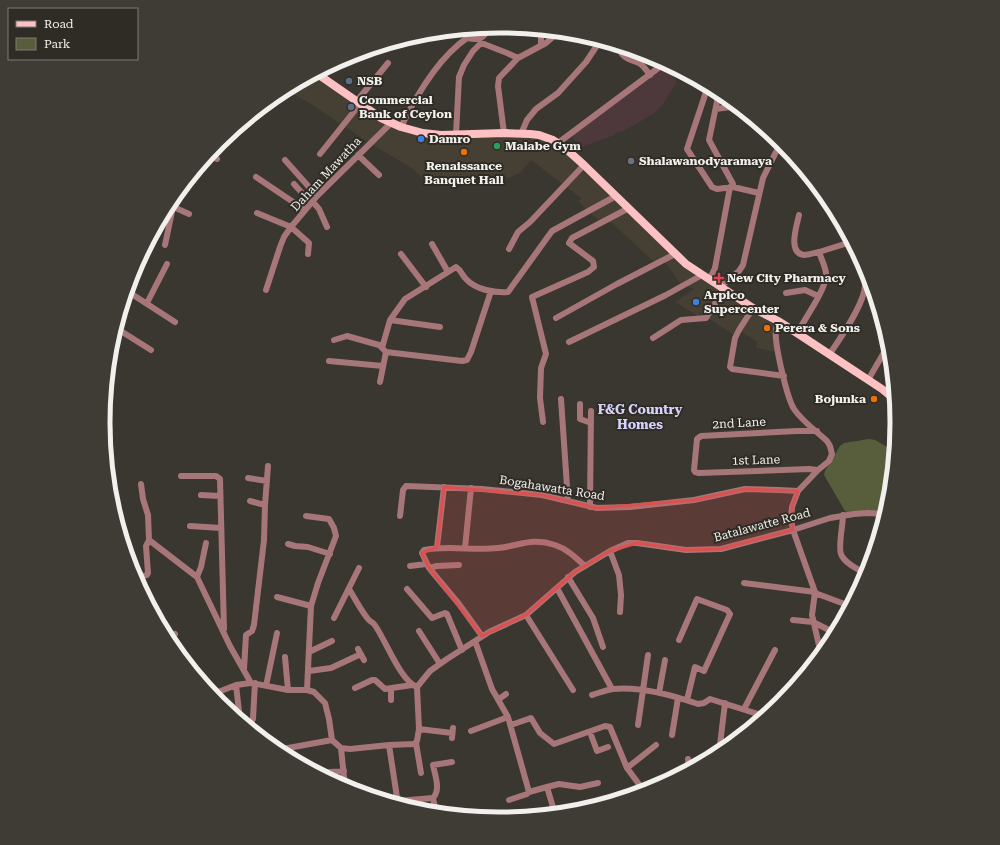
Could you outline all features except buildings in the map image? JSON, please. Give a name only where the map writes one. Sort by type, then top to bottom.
[{"type":"main road","points":[[321,77],[358,103],[391,123],[401,127],[423,133],[441,135],[504,133],[539,135],[558,142],[584,164],[686,264],[753,308],[797,332],[889,395]]},
{"type":"street","points":[[401,127],[411,106],[433,72],[459,44],[467,38],[476,40],[481,39],[486,34]]},
{"type":"street","points":[[540,35],[541,45]]},
{"type":"street","points":[[504,133],[498,81],[499,78],[518,58],[551,39],[553,36]]},
{"type":"street","points":[[456,135],[459,77],[464,65],[473,51],[480,44],[484,44],[518,58]]},
{"type":"street","points":[[521,134],[527,120],[536,109],[558,93],[569,82],[586,62],[597,45]]},
{"type":"street","points":[[622,54],[627,60],[638,62],[650,75]]},
{"type":"street","points":[[320,154],[388,63]]},
{"type":"street","points":[[558,142],[660,68]]},
{"type":"street","points":[[706,92],[687,149],[712,187],[717,189],[732,187],[759,193]]},
{"type":"street","points":[[709,280],[715,268],[733,184],[709,140],[717,100]]},
{"type":"street","points":[[716,109],[728,107]]},
{"type":"street","name":"Daham Mawatha","points":[[266,290],[280,247],[284,237],[291,227],[317,196],[391,123]]},
{"type":"street","points":[[653,338],[682,320],[706,318],[722,288],[743,265],[764,176],[777,149]]},
{"type":"street","points":[[358,155],[379,175]]},
{"type":"street","points":[[285,160],[317,196]]},
{"type":"street","points":[[509,249],[518,232],[530,222],[584,164]]},
{"type":"street","points":[[256,177],[305,210]]},
{"type":"street","points":[[294,184],[319,209],[327,227]]},
{"type":"street","points":[[380,382],[390,320],[405,299],[456,267],[459,268],[467,280],[476,286],[491,291],[508,292],[552,231],[616,196]]},
{"type":"street","points":[[175,208],[189,214]]},
{"type":"street","points":[[543,422],[540,398],[541,368],[546,354],[532,297],[588,272],[594,267],[593,262],[569,243],[572,238],[629,208]]},
{"type":"street","points":[[258,213],[291,227],[309,243],[308,254]]},
{"type":"street","points":[[799,215],[794,242],[797,252],[806,255],[846,244]]},
{"type":"street","points":[[165,245],[169,217]]},
{"type":"street","points":[[432,244],[448,272]]},
{"type":"street","points":[[797,332],[818,296],[825,280],[826,273],[819,252]]},
{"type":"street","points":[[401,254],[426,287]]},
{"type":"street","points":[[556,318],[675,254]]},
{"type":"street","points":[[146,303],[167,264]]},
{"type":"street","points":[[569,342],[702,275]]},
{"type":"street","points":[[829,355],[848,327],[863,295],[865,286]]},
{"type":"street","points":[[786,294],[805,290],[818,296]]},
{"type":"street","points":[[334,340],[347,336],[380,345],[384,350],[462,361],[467,360],[491,291]]},
{"type":"street","points":[[132,294],[175,322]]},
{"type":"street","points":[[753,308],[735,338],[731,368],[784,376]]},
{"type":"street","points":[[390,320],[440,327]]},
{"type":"street","points":[[778,321],[776,330],[777,348],[789,398],[801,418],[827,441],[832,454],[829,461],[818,470],[798,492],[792,508],[791,519],[793,530],[815,592],[812,615],[819,646]]},
{"type":"street","points":[[122,332],[151,350]]},
{"type":"street","points":[[868,380],[883,354]]},
{"type":"street","points":[[330,362],[383,366]]},
{"type":"street","points":[[561,399],[568,501]]},
{"type":"street","points":[[580,404],[580,419],[591,423]]},
{"type":"street","points":[[590,507],[591,411]]},
{"type":"street","name":"2nd Lane","points":[[695,472],[697,439],[701,436],[797,431],[817,432]]},
{"type":"street","points":[[244,670],[245,638],[247,634],[252,631],[254,625],[264,540],[268,466]]},
{"type":"street","name":"1st Lane","points":[[695,472],[818,470]]},
{"type":"street","points":[[181,476],[216,476],[220,479],[224,633]]},
{"type":"street","points":[[248,478],[267,482]]},
{"type":"street","points":[[141,484],[143,499],[148,515],[149,540],[146,546],[148,573],[147,575],[142,576]]},
{"type":"street","name":"Bogahawatta Road","points":[[400,516],[404,487],[406,486],[471,488],[542,495],[590,507],[614,508],[694,500],[745,489],[798,492]]},
{"type":"street","points":[[437,547],[444,487]]},
{"type":"street","points":[[465,548],[471,488]]},
{"type":"street","points":[[201,495],[220,496]]},
{"type":"street","points":[[250,502],[265,505]]},
{"type":"street","name":"Batalawatte Road","points":[[414,686],[430,671],[482,636],[526,615],[568,577],[628,543],[686,550],[721,549],[793,530],[817,521],[843,515],[878,514]]},
{"type":"street","points":[[843,515],[840,545],[841,554],[847,562],[861,571]]},
{"type":"street","points":[[306,516],[329,519],[336,536],[311,606],[307,690]]},
{"type":"street","points":[[190,526],[221,528]]},
{"type":"street","points":[[149,540],[197,577],[224,633],[244,670],[253,683],[253,719]]},
{"type":"street","points":[[482,636],[459,604],[428,566],[422,551],[437,547],[498,548],[523,542],[541,542],[555,544],[568,550],[585,566]]},
{"type":"street","points":[[197,577],[202,567],[206,543]]},
{"type":"street","points":[[288,544],[308,547],[330,554]]},
{"type":"street","points":[[610,552],[619,575],[621,595],[620,612]]},
{"type":"street","points":[[410,566],[459,565]]},
{"type":"street","points":[[334,618],[344,595],[349,589],[359,568]]},
{"type":"street","points":[[568,577],[593,618],[603,647]]},
{"type":"street","points":[[744,583],[815,592],[844,604]]},
{"type":"street","points":[[557,588],[612,689]]},
{"type":"street","points":[[349,589],[368,620],[374,624],[390,653],[414,686],[419,729],[416,743],[421,773]]},
{"type":"street","points":[[407,589],[432,618],[444,613],[447,614],[462,650]]},
{"type":"street","points":[[277,598],[311,606]]},
{"type":"street","points":[[679,640],[697,599],[727,610],[730,614],[704,671],[695,667],[687,700]]},
{"type":"street","points":[[526,615],[573,690]]},
{"type":"street","points":[[793,620],[813,622],[829,630]]},
{"type":"street","points":[[419,631],[440,664]]},
{"type":"street","points":[[266,686],[277,633]]},
{"type":"street","points":[[309,652],[332,641]]},
{"type":"street","points":[[475,641],[482,657],[492,689],[511,725],[529,792]]},
{"type":"street","points":[[744,709],[775,650]]},
{"type":"street","points":[[309,671],[331,668],[361,654]]},
{"type":"street","points":[[638,725],[648,655]]},
{"type":"street","points":[[285,657],[288,690]]},
{"type":"street","points":[[659,693],[665,660]]},
{"type":"street","points":[[355,688],[372,680],[377,680],[383,688],[391,689],[414,686]]},
{"type":"street","points":[[219,692],[236,685],[253,683],[288,690],[307,690],[314,692],[325,703],[332,740],[341,748],[350,749],[416,743]]},
{"type":"street","points":[[236,685],[239,711]]},
{"type":"street","points":[[391,689],[391,700]]},
{"type":"street","points":[[592,695],[612,689],[643,690],[698,704],[704,703],[710,699],[758,714]]},
{"type":"street","points":[[499,700],[506,694]]},
{"type":"street","points":[[672,735],[678,698]]},
{"type":"street","points":[[720,743],[725,703]]},
{"type":"street","points":[[471,731],[508,717]]},
{"type":"street","points":[[511,725],[531,718],[540,733],[554,744],[605,726],[610,727],[628,768],[640,785]]},
{"type":"street","points":[[419,729],[452,733]]},
{"type":"street","points":[[590,732],[597,751],[608,747]]},
{"type":"street","points":[[287,748],[332,740]]},
{"type":"street","points":[[389,745],[397,798]]},
{"type":"street","points":[[628,768],[656,745]]},
{"type":"street","points":[[341,748],[345,779]]},
{"type":"street","points":[[688,758],[688,764]]},
{"type":"street","points":[[409,801],[432,798],[436,795],[437,790],[433,765],[452,762]]},
{"type":"street","points":[[328,772],[344,771]]},
{"type":"street","points":[[509,800],[529,792],[559,784],[580,787],[598,783]]},
{"type":"street","points":[[547,788],[553,809]]},
{"type":"street","points":[[432,798],[434,807]]},
{"type":"highlighted area","points":[[444,487],[542,495],[597,508],[694,500],[745,489],[798,491],[792,507],[793,530],[721,549],[686,550],[637,543],[610,551],[575,572],[526,615],[482,636],[429,568],[422,553],[437,547]]},
{"type":"shaded area","points":[[661,68],[670,72],[677,82],[663,104],[653,114],[624,131],[618,132],[612,136],[582,147],[570,135]]},
{"type":"shaded area","points":[[319,77],[401,129],[530,136],[556,144],[685,266],[776,322],[776,352],[756,348],[757,342],[739,330],[734,335],[700,313],[698,316],[675,302],[694,289],[680,283],[665,262],[654,262],[612,223],[599,221],[579,202],[581,198],[531,160],[521,172],[509,178],[497,175],[430,185],[410,167],[366,141],[311,104],[292,94]]},
{"type":"green space","points":[[869,439],[875,440],[889,448],[878,514],[849,513],[845,511],[824,475],[840,446],[844,443]]},
{"type":"place","name":"NSB","points":[[349,81]]},
{"type":"place","name":"Commercial Bank of Ceylon","points":[[351,107]]},
{"type":"place","name":"Damro","points":[[421,139]]},
{"type":"place","name":"Malabe Gym","points":[[497,146]]},
{"type":"place","name":"Renaissance Banquet Hall","points":[[464,152]]},
{"type":"place","name":"Shalawanodyaramaya","points":[[631,161]]},
{"type":"place","name":"New City Pharmacy","points":[[719,278]]},
{"type":"place","name":"Arpico Supercenter","points":[[696,302]]},
{"type":"place","name":"Perera & Sons","points":[[767,328]]},
{"type":"place","name":"Bojunka","points":[[874,399]]},
{"type":"district","name":"F&G Country Homes","points":[[640,416]]}]
